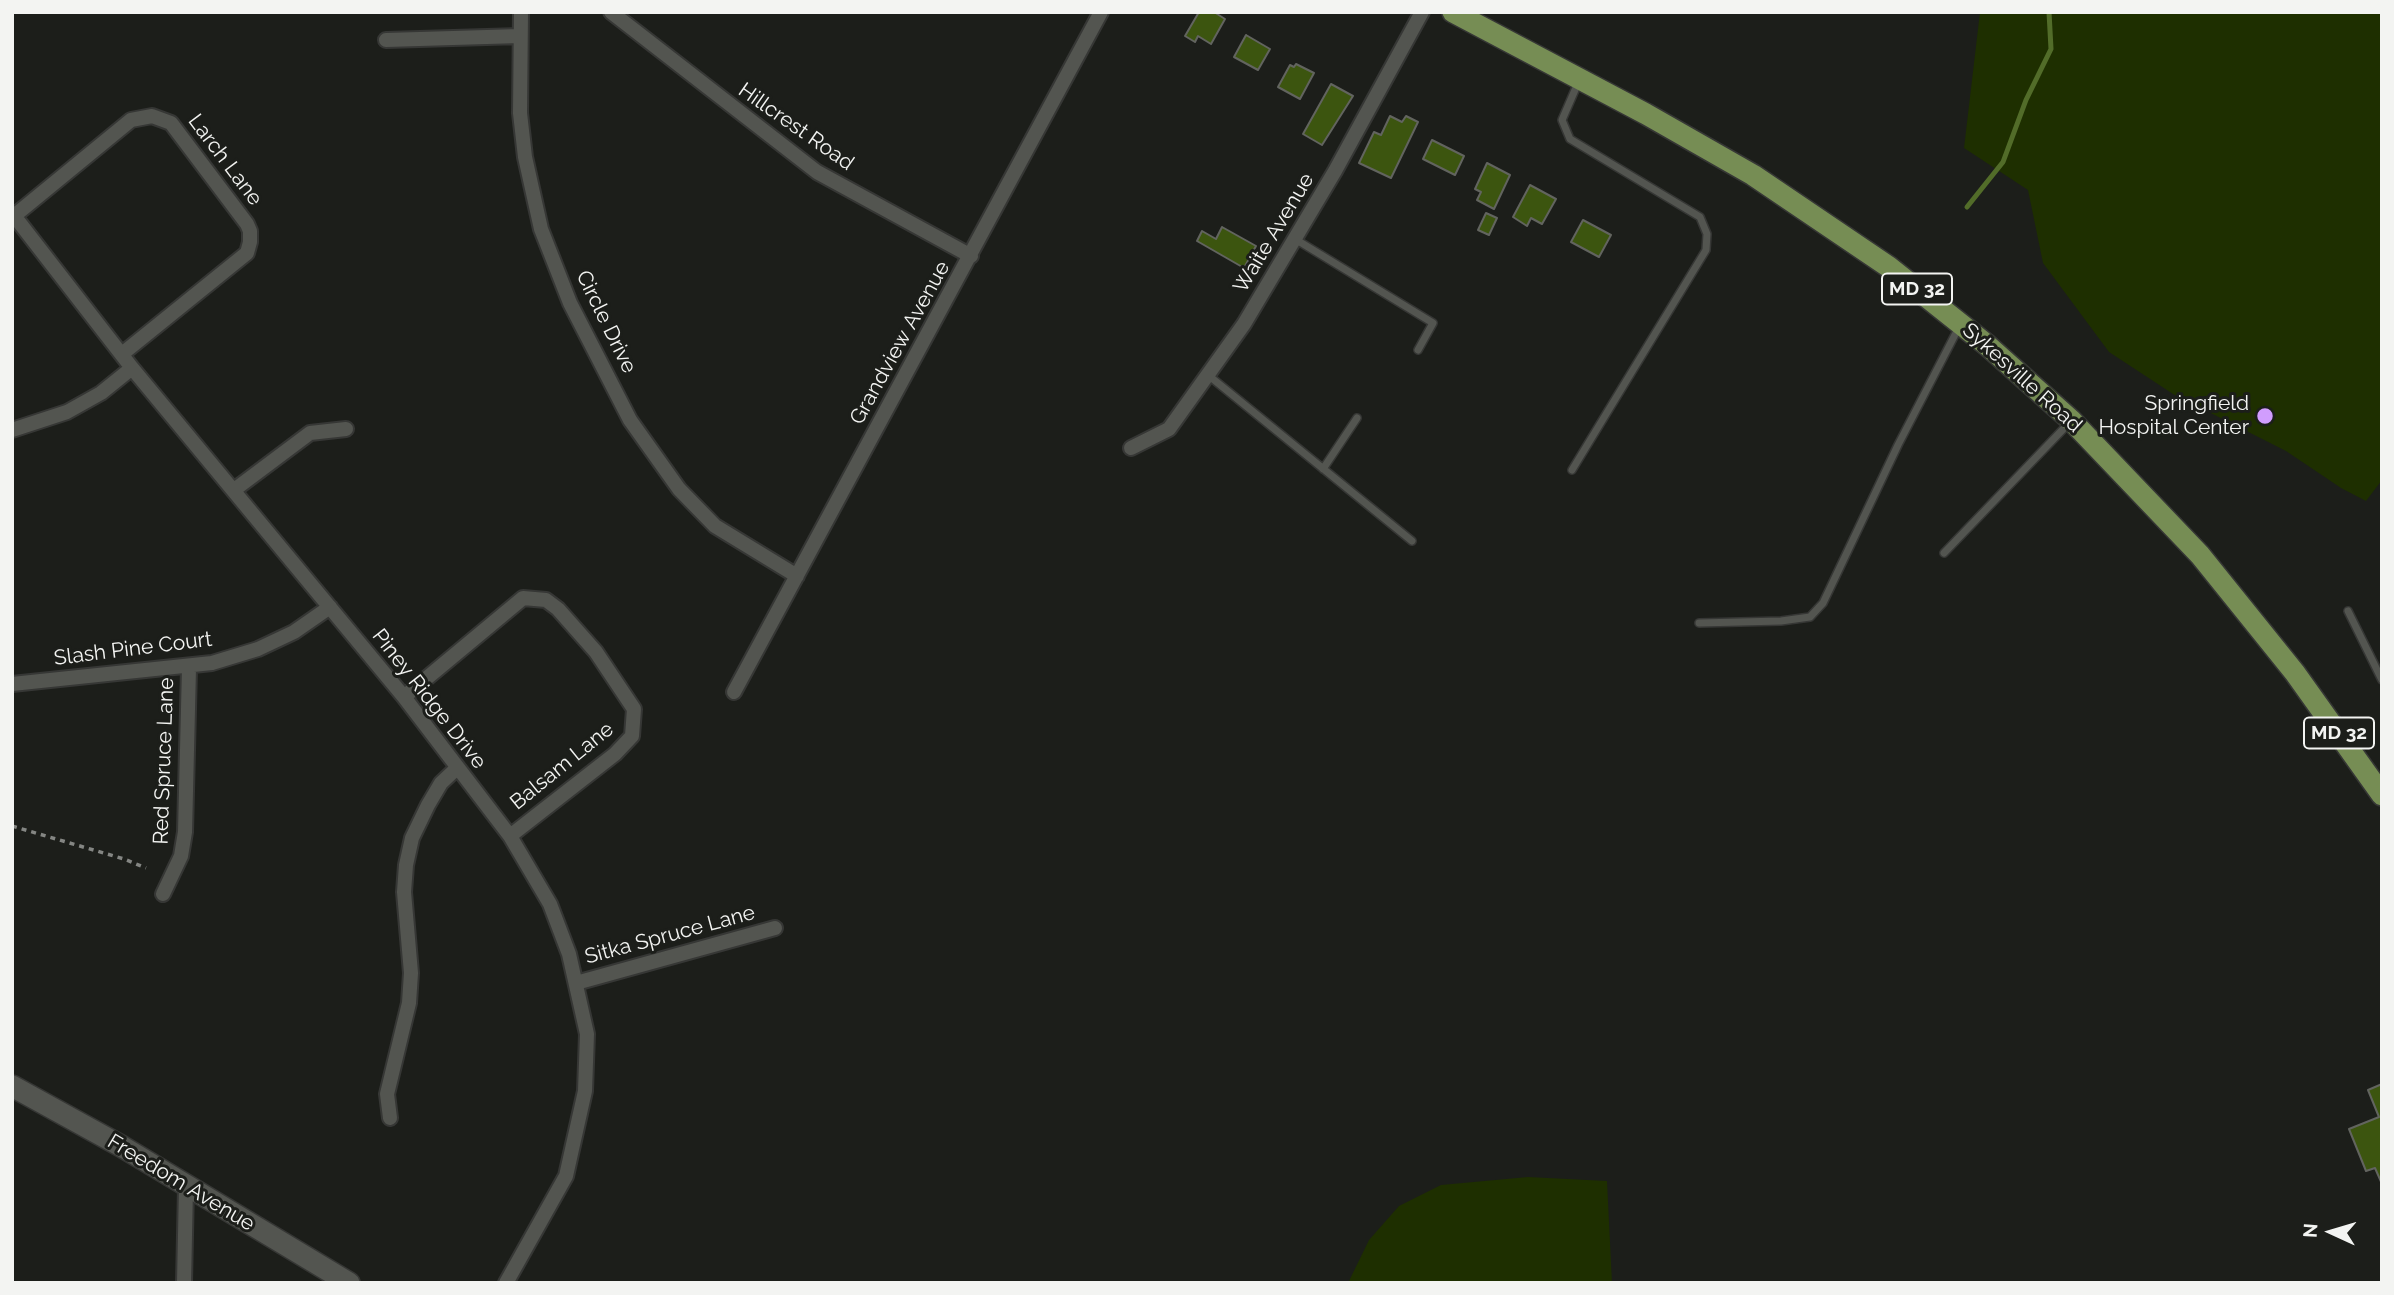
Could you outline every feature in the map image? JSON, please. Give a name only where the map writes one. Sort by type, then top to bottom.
[{"type":"main road","name":"Sykesville Road","points":[[1453,12],[1695,141],[1808,210],[1961,324],[2071,420],[2158,509],[2241,604],[2350,748],[2382,795]]},
{"type":"street","name":"Circle Drive","points":[[521,12],[520,113],[531,194],[541,229],[570,303],[630,420],[679,489],[715,526],[797,576]]},
{"type":"street","name":"Hillcrest Road","points":[[611,12],[817,172],[971,256]]},
{"type":"street","name":"Grandview Avenue","points":[[734,692],[1101,12]]},
{"type":"street","name":"Waite Avenue","points":[[1131,448],[1169,429],[1244,324],[1295,239],[1422,12]]},
{"type":"street","points":[[386,40],[520,36]]},
{"type":"street","name":"Larch Lane","points":[[13,214],[131,120],[152,116],[171,123],[247,223],[250,242],[247,253],[122,354]]},
{"type":"street","name":"Piney Ridge Drive","points":[[13,214],[132,368],[404,697],[510,836],[550,904],[569,954],[587,1034],[585,1091],[566,1176],[506,1283]]},
{"type":"street","points":[[12,430],[67,412],[101,393],[132,368]]},
{"type":"street","points":[[234,490],[310,433],[346,429]]},
{"type":"street","name":"Balsam Lane","points":[[404,697],[523,598],[545,600],[558,609],[596,652],[634,709],[632,736],[615,754],[510,836]]},
{"type":"street","name":"Slash Pine Court","points":[[12,684],[189,668],[258,649],[294,632],[330,607]]},
{"type":"street","name":"Red Spruce Lane","points":[[163,894],[181,856],[185,832],[189,668]]},
{"type":"street","points":[[390,1118],[387,1094],[410,1003],[411,972],[404,892],[406,865],[412,838],[428,805],[441,783],[457,768]]},
{"type":"street","name":"Sitka Spruce Lane","points":[[576,983],[775,928]]},
{"type":"street","name":"Freedom Avenue","points":[[12,1086],[121,1146],[349,1283]]},
{"type":"street","points":[[184,1283],[186,1187]]},
{"type":"lane","points":[[1572,470],[1706,250],[1707,234],[1700,217],[1570,139],[1562,120],[1580,79]]},
{"type":"lane","points":[[1295,239],[1433,323],[1418,350]]},
{"type":"lane","points":[[1699,623],[1781,621],[1810,617],[1823,603],[1898,445],[1961,324]]},
{"type":"lane","points":[[1208,375],[1412,541]]},
{"type":"lane","points":[[1323,469],[1357,418]]},
{"type":"lane","points":[[1944,553],[2071,420]]},
{"type":"lane","points":[[2348,611],[2382,680]]},
{"type":"path","points":[[12,826],[146,868]]},
{"type":"green space","name":"Springfield Hospital Center","points":[[1980,12],[2382,12],[2382,480],[2366,501],[2341,488],[2286,451],[2173,394],[2109,352],[2043,263],[2028,190],[1964,148]]},
{"type":"green space","points":[[1528,1177],[1607,1181],[1612,1283],[1348,1283],[1369,1240],[1399,1206],[1441,1185]]},
{"type":"building","points":[[1199,12],[1214,12],[1225,19],[1211,44],[1198,36],[1195,42],[1185,36]]},
{"type":"building","points":[[1246,35],[1270,49],[1258,70],[1234,57]]},
{"type":"building","points":[[1296,64],[1314,73],[1300,99],[1278,87],[1290,65],[1294,67]]},
{"type":"building","points":[[1331,84],[1353,96],[1322,145],[1303,134]]},
{"type":"building","points":[[1390,116],[1402,122],[1406,116],[1418,122],[1391,178],[1359,163],[1374,132],[1381,135]]},
{"type":"building","points":[[1432,140],[1464,156],[1455,175],[1423,159]]},
{"type":"building","points":[[1487,163],[1510,175],[1494,209],[1477,200],[1481,192],[1475,189]]},
{"type":"building","points":[[1530,185],[1556,199],[1542,224],[1531,218],[1527,226],[1513,217]]},
{"type":"building","points":[[1486,213],[1497,218],[1489,235],[1478,230]]},
{"type":"building","points":[[1583,220],[1611,235],[1599,257],[1571,242]]},
{"type":"building","points":[[1222,227],[1256,246],[1244,268],[1197,241],[1202,231],[1216,239]]},
{"type":"building","points":[[2382,1084],[2382,1184],[2375,1168],[2366,1171],[2349,1129],[2379,1117],[2368,1090]]},
{"type":"waterway","points":[[1967,207],[2003,162],[2026,100],[2051,49],[2049,12]]},
{"type":"place","name":"Springfield Hospital Center","points":[[2265,416]]}]
